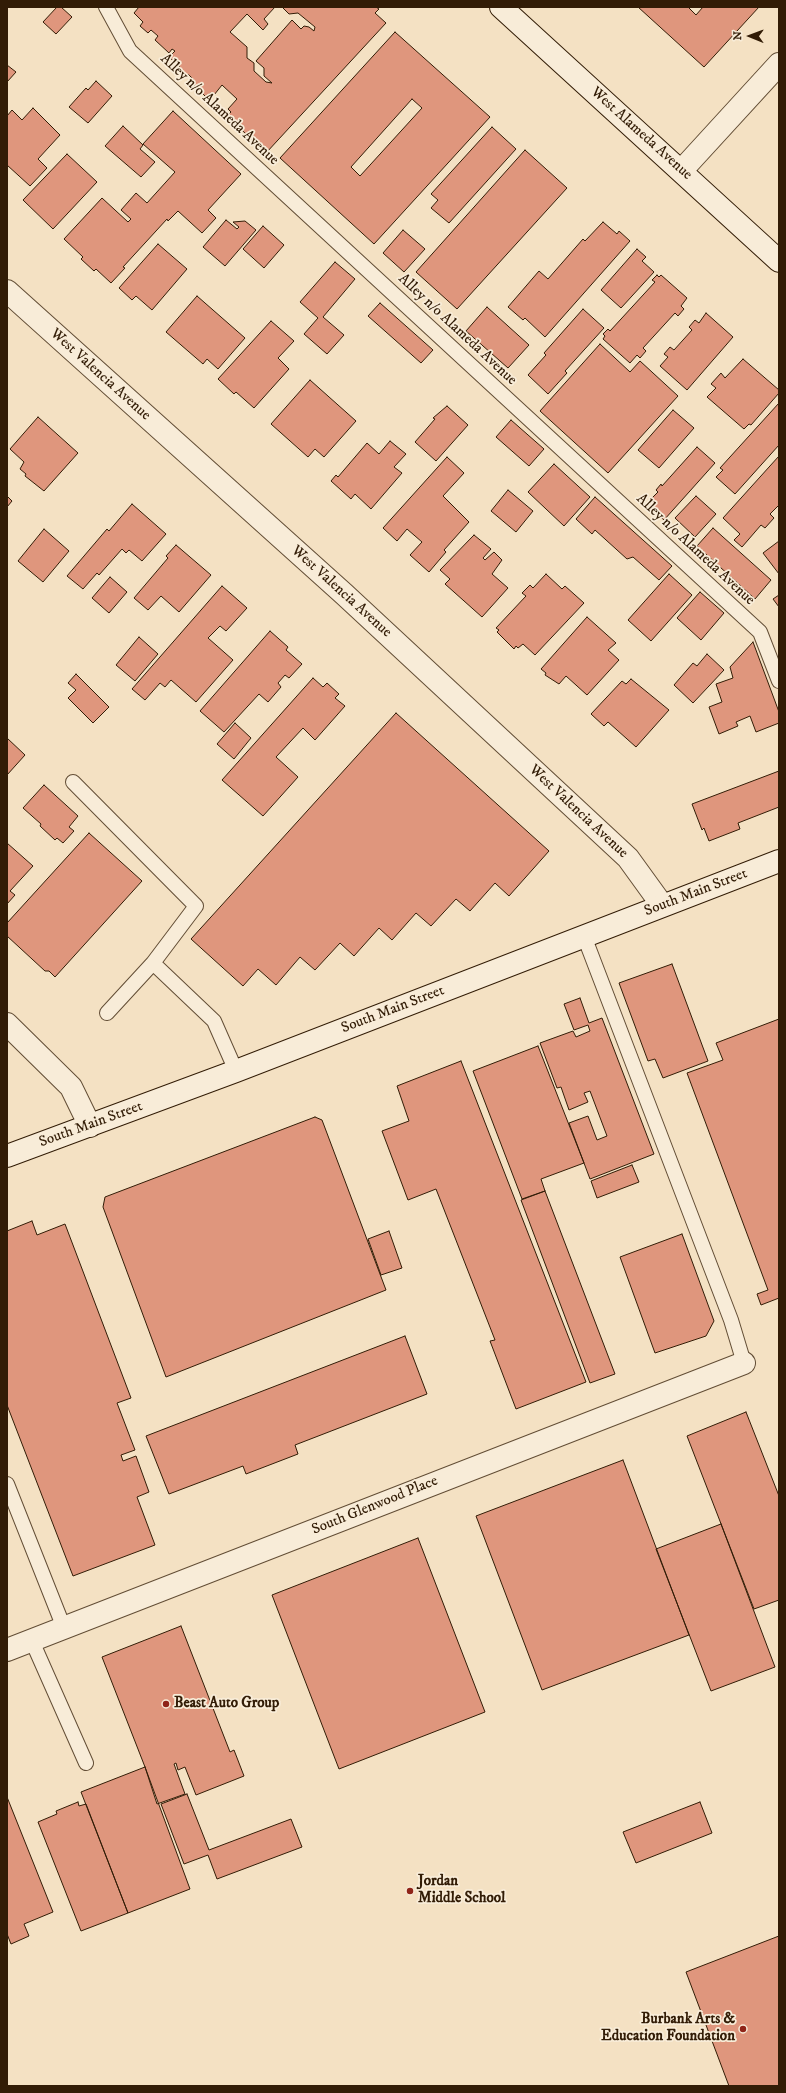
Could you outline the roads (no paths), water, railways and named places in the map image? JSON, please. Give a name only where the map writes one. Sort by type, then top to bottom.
[{"type":"street","name":"West Alameda Avenue","points":[[501,7],[682,170],[779,262]]},
{"type":"street","points":[[682,170],[779,64]]},
{"type":"street","name":"West Valencia Avenue","points":[[7,291],[344,594],[628,858],[662,905]]},
{"type":"street","name":"South Main Street","points":[[7,1156],[236,1071],[779,861]]},
{"type":"street","points":[[7,1024],[71,1087],[90,1126]]},
{"type":"street","name":"South Glenwood Place","points":[[7,1650],[744,1363]]},
{"type":"lane","name":"Alley n/o Alameda Avenue","points":[[106,7],[130,51],[760,632],[779,681]]},
{"type":"lane","points":[[73,782],[196,906],[153,964],[108,1013]]},
{"type":"lane","points":[[584,936],[731,1320],[744,1363]]},
{"type":"lane","points":[[153,964],[214,1020],[236,1071]]},
{"type":"lane","points":[[7,1484],[64,1628]]},
{"type":"lane","points":[[32,1640],[86,1763]]},
{"type":"place","name":"Beast Auto Group","points":[[166,1704]]},
{"type":"place","name":"Jordan Middle School","points":[[410,1891]]},
{"type":"place","name":"Burbank Arts & Education Foundation","points":[[743,2029]]}]
